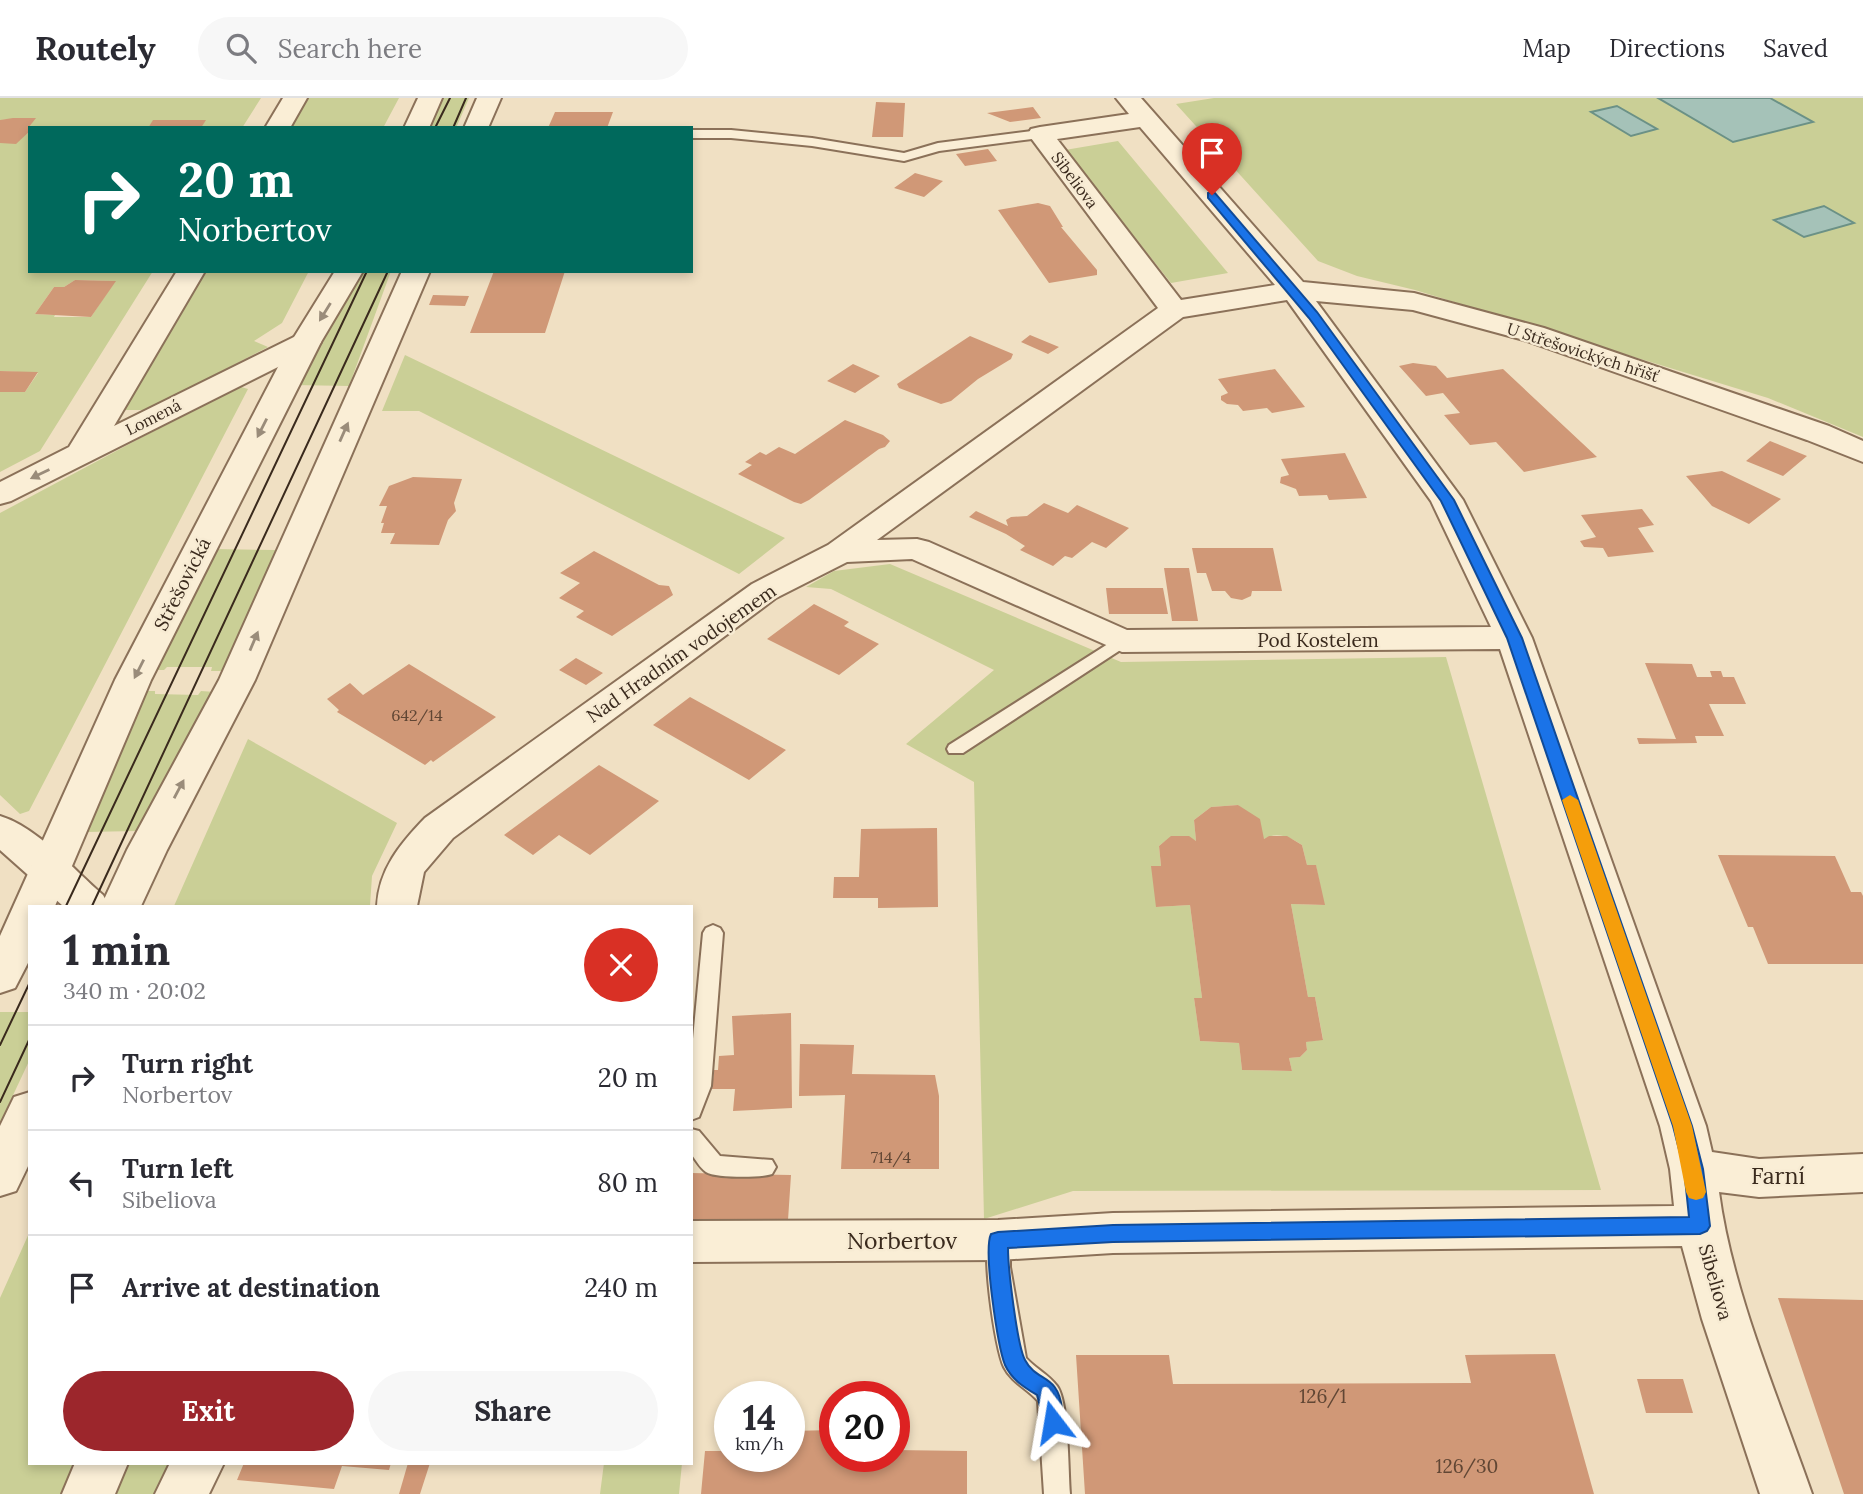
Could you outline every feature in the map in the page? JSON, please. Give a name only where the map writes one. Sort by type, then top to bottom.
[{"type":"street","points":[[278,126],[295,98]]},
{"type":"street","points":[[417,126],[430,98]]},
{"type":"street","points":[[477,126],[489,98]]},
{"type":"street","name":"Sibeliova","points":[[1174,310],[1040,134],[1137,109],[1294,290],[1447,500],[1514,638],[1683,1126],[1693,1169],[1700,1226],[1727,1319],[1786,1494]]},
{"type":"street","points":[[81,454],[190,273]]},
{"type":"street","name":"Střešovická","points":[[43,890],[133,680],[306,342],[348,273]]},
{"type":"street","points":[[121,905],[147,850],[237,680],[415,273]]},
{"type":"street","name":"U Střešovických hřišť","points":[[1174,310],[1294,290],[1414,302],[1534,334],[1818,433],[1863,453]]},
{"type":"street","name":"Nad Hradním vodojemem","points":[[397,905],[397,892],[410,858],[439,828],[764,591],[840,552],[1174,310]]},
{"type":"street","name":"Lomená","points":[[0,494],[306,342]]},
{"type":"street","name":"Pod Kostelem","points":[[840,552],[917,549],[1122,641],[1514,638]]},
{"type":"street","points":[[0,830],[43,890],[86,905]]},
{"type":"street","points":[[0,977],[28,921]]},
{"type":"street","points":[[0,1177],[28,1114]]},
{"type":"street","name":"Farní","points":[[1693,1169],[1759,1178],[1863,1174]]},
{"type":"street","name":"Norbertov","points":[[693,1242],[998,1240],[1113,1233],[1700,1226]]},
{"type":"street","points":[[88,1494],[101,1465]]},
{"type":"street","points":[[181,1494],[197,1465]]},
{"type":"lane","points":[[693,134],[731,134],[812,142],[904,157],[938,147],[1040,134]]},
{"type":"lane","points":[[956,749],[1122,641]]},
{"type":"lane","points":[[693,1105],[700,1086],[713,933]]},
{"type":"lane","points":[[693,1140],[714,1165],[764,1167]]},
{"type":"lane","points":[[998,1240],[998,1267],[1014,1363],[1027,1378],[1037,1381],[1050,1397],[1057,1494]]},
{"type":"green space","points":[[0,98],[261,98],[243,126],[202,126],[205,120],[154,120],[150,126],[30,126],[35,118],[0,120]]},
{"type":"green space","points":[[308,98],[399,98],[384,126],[291,126]]},
{"type":"green space","points":[[440,98],[469,98],[457,126],[426,126]]},
{"type":"green space","points":[[1214,98],[1863,98],[1863,437],[1768,398],[1415,290],[1357,276],[1318,261],[1176,104]]},
{"type":"green space","points":[[28,133],[28,273],[152,273],[40,451],[0,472],[0,392],[25,392],[38,373],[0,371],[0,143],[16,143]],"holes":[[[75,280],[115,281],[91,317],[54,317],[55,315],[35,314],[54,287],[64,287]]]},
{"type":"green space","points":[[1118,141],[1228,273],[1171,283],[1065,150]]},
{"type":"green space","points":[[203,273],[308,273],[282,323],[254,341],[268,347],[146,410],[125,410],[124,406]]},
{"type":"green space","points":[[356,273],[390,273],[349,386],[294,385]]},
{"type":"green space","points":[[405,355],[785,538],[739,574],[419,411],[382,411]]},
{"type":"green space","points":[[238,386],[248,389],[29,811],[20,814],[0,795],[0,513]]},
{"type":"green space","points":[[214,549],[276,550],[222,671],[211,671],[212,667],[167,667],[164,670],[153,670]]},
{"type":"green space","points":[[890,564],[1121,662],[1446,657],[1601,1190],[1073,1191],[984,1219],[974,782],[906,744],[994,670],[831,589],[806,587],[834,571]],"holes":[[[1238,805],[1264,839],[1274,835],[1283,836],[1302,845],[1307,865],[1316,866],[1324,905],[1291,904],[1308,997],[1315,997],[1323,1039],[1306,1042],[1307,1050],[1300,1057],[1289,1058],[1292,1071],[1242,1070],[1239,1043],[1200,1041],[1194,998],[1202,998],[1190,905],[1156,907],[1161,866],[1159,846],[1177,836],[1196,841],[1194,820],[1211,807]]]},
{"type":"green space","points":[[142,691],[198,695],[201,691],[215,692],[137,831],[86,832]]},
{"type":"green space","points":[[248,739],[397,823],[372,876],[370,905],[174,905]]},
{"type":"green space","points":[[0,1012],[28,1012],[28,1063],[0,1123]]},
{"type":"green space","points":[[28,1235],[28,1465],[175,1465],[159,1494],[0,1494],[0,1298]]},
{"type":"green space","points":[[604,1465],[682,1465],[679,1494],[600,1494]]},
{"type":"water","points":[[1658,98],[1770,98],[1813,122],[1733,142]]},
{"type":"water","points":[[1617,106],[1657,129],[1631,136],[1591,112]]},
{"type":"water","points":[[1824,206],[1854,223],[1804,237],[1774,220]]},
{"type":"building","points":[[876,102],[905,103],[903,137],[872,137]]},
{"type":"building","points":[[1033,107],[1041,118],[1010,122],[987,113]]},
{"type":"building","points":[[555,112],[613,112],[608,126],[549,126]]},
{"type":"building","points":[[36,118],[28,126],[28,133],[16,144],[0,143],[0,120]]},
{"type":"building","points":[[153,120],[206,120],[202,126],[149,126]]},
{"type":"building","points":[[988,149],[997,161],[965,166],[956,154]]},
{"type":"building","points":[[915,173],[943,181],[924,197],[894,188]]},
{"type":"building","points":[[1038,203],[1050,206],[1061,227],[1097,270],[1097,275],[1049,283],[998,210]]},
{"type":"building","points":[[493,273],[564,273],[545,333],[470,333]]},
{"type":"building","points":[[75,280],[116,281],[91,317],[35,314],[54,287],[64,287]]},
{"type":"building","points":[[433,295],[469,296],[465,306],[429,305]]},
{"type":"building","points":[[1030,335],[1059,347],[1048,354],[1021,342]]},
{"type":"building","points":[[970,336],[1013,354],[1011,359],[978,379],[951,401],[941,404],[899,388],[897,384]]},
{"type":"building","points":[[1413,363],[1436,366],[1447,378],[1503,369],[1597,457],[1524,472],[1496,442],[1470,445],[1444,415],[1460,413],[1443,393],[1426,396],[1399,366]]},
{"type":"building","points":[[853,364],[880,376],[855,393],[827,381]]},
{"type":"building","points":[[1275,369],[1305,407],[1272,413],[1267,408],[1243,411],[1238,405],[1227,404],[1221,400],[1221,396],[1228,393],[1218,379]]},
{"type":"building","points":[[0,371],[38,372],[25,392],[0,392]]},
{"type":"building","points":[[845,420],[883,435],[890,441],[809,500],[801,504],[794,502],[738,474],[752,465],[745,462],[760,452],[766,455],[779,447],[795,454]]},
{"type":"building","points":[[1770,441],[1807,456],[1783,476],[1746,461]]},
{"type":"building","points":[[1345,453],[1367,498],[1329,500],[1327,495],[1299,496],[1296,489],[1280,483],[1281,477],[1289,475],[1281,459]]},
{"type":"building","points":[[1722,471],[1781,499],[1749,524],[1712,506],[1686,476]]},
{"type":"building","points":[[413,477],[462,479],[454,503],[456,511],[448,520],[439,545],[390,544],[395,533],[381,533],[384,523],[381,523],[387,506],[379,506],[389,486]]},
{"type":"building","points":[[1044,503],[1068,513],[1077,505],[1129,528],[1106,548],[1092,542],[1072,558],[1065,556],[1053,566],[1020,550],[1025,546],[1006,534],[969,517],[976,511],[1008,526],[1006,520],[1027,516]]},
{"type":"building","points":[[1642,509],[1654,525],[1638,528],[1654,552],[1608,557],[1603,548],[1584,547],[1580,541],[1596,537],[1581,515]]},
{"type":"building","points":[[1192,548],[1273,548],[1282,591],[1252,591],[1251,596],[1242,600],[1231,598],[1225,591],[1212,591],[1206,573],[1197,573]]},
{"type":"building","points":[[594,551],[659,585],[669,586],[673,595],[612,636],[576,617],[584,611],[559,598],[580,583],[560,573]]},
{"type":"building","points":[[1164,568],[1189,568],[1198,621],[1172,621]]},
{"type":"building","points":[[1106,588],[1163,588],[1168,614],[1109,614]]},
{"type":"building","points":[[814,604],[849,622],[844,626],[879,644],[839,675],[767,639]]},
{"type":"building","points":[[576,658],[603,673],[586,685],[559,670]]},
{"type":"building","points":[[1645,663],[1692,664],[1697,677],[1712,677],[1710,671],[1721,671],[1723,677],[1734,677],[1746,704],[1709,704],[1724,736],[1695,736],[1697,743],[1639,744],[1637,738],[1676,739]]},
{"type":"building","points":[[409,664],[496,717],[425,765],[337,712],[339,710],[327,699],[350,683],[363,695]]},
{"type":"building","points":[[690,697],[786,750],[749,780],[653,725]]},
{"type":"building","points":[[599,765],[659,801],[590,855],[559,835],[533,855],[504,835]]},
{"type":"building","points":[[1238,805],[1260,819],[1264,839],[1269,836],[1287,836],[1302,845],[1307,865],[1316,865],[1325,905],[1291,904],[1308,997],[1315,997],[1323,1040],[1306,1042],[1307,1050],[1300,1057],[1289,1058],[1292,1071],[1242,1070],[1239,1043],[1200,1041],[1194,998],[1202,998],[1190,905],[1156,907],[1151,866],[1161,866],[1159,846],[1171,836],[1189,836],[1196,841],[1194,820],[1211,807]]},
{"type":"building","points":[[937,828],[938,907],[878,908],[878,898],[833,898],[834,877],[859,877],[861,829]]},
{"type":"building","points":[[1718,855],[1835,856],[1851,892],[1861,892],[1863,896],[1863,964],[1768,964],[1753,927],[1748,927]]},
{"type":"building","points":[[791,1013],[792,1108],[733,1111],[735,1089],[712,1089],[719,1056],[734,1055],[732,1016]]},
{"type":"building","points":[[800,1044],[854,1045],[852,1074],[935,1075],[939,1096],[939,1169],[841,1169],[845,1095],[799,1096]]},
{"type":"building","points":[[693,1173],[791,1175],[788,1220],[693,1220]]},
{"type":"building","points":[[1778,1298],[1863,1300],[1863,1494],[1844,1494]]},
{"type":"building","points":[[1555,1354],[1594,1494],[1085,1494],[1076,1355],[1169,1355],[1173,1384],[1471,1383],[1465,1355]]},
{"type":"building","points":[[1637,1379],[1683,1379],[1693,1413],[1646,1413]]},
{"type":"building","points":[[819,1430],[819,1472],[910,1472],[910,1450],[967,1451],[967,1494],[701,1494],[705,1451],[714,1451],[714,1472],[805,1472],[805,1431]]},
{"type":"building","points":[[243,1465],[390,1465],[389,1470],[342,1466],[334,1489],[237,1480]]},
{"type":"building","points":[[407,1465],[429,1465],[420,1494],[399,1494]]},
{"type":"tram line","points":[[436,126],[450,98]]},
{"type":"tram line","points":[[454,126],[466,98]]},
{"type":"tram line","points":[[66,905],[366,273]]},
{"type":"tram line","points":[[92,905],[387,273]]},
{"type":"tram line","points":[[0,1045],[28,986]]},
{"type":"tram line","points":[[0,1102],[28,1042]]},
{"type":"slow traffic","points":[[1570,800],[1683,1126],[1696,1192]]},
{"type":"route","points":[[1053,1422],[1050,1397],[1045,1388],[1037,1381],[1027,1378],[1014,1363],[998,1267],[998,1240],[1113,1233],[1700,1226],[1693,1169],[1683,1126],[1514,638],[1447,500],[1294,290],[1212,195]]}]
